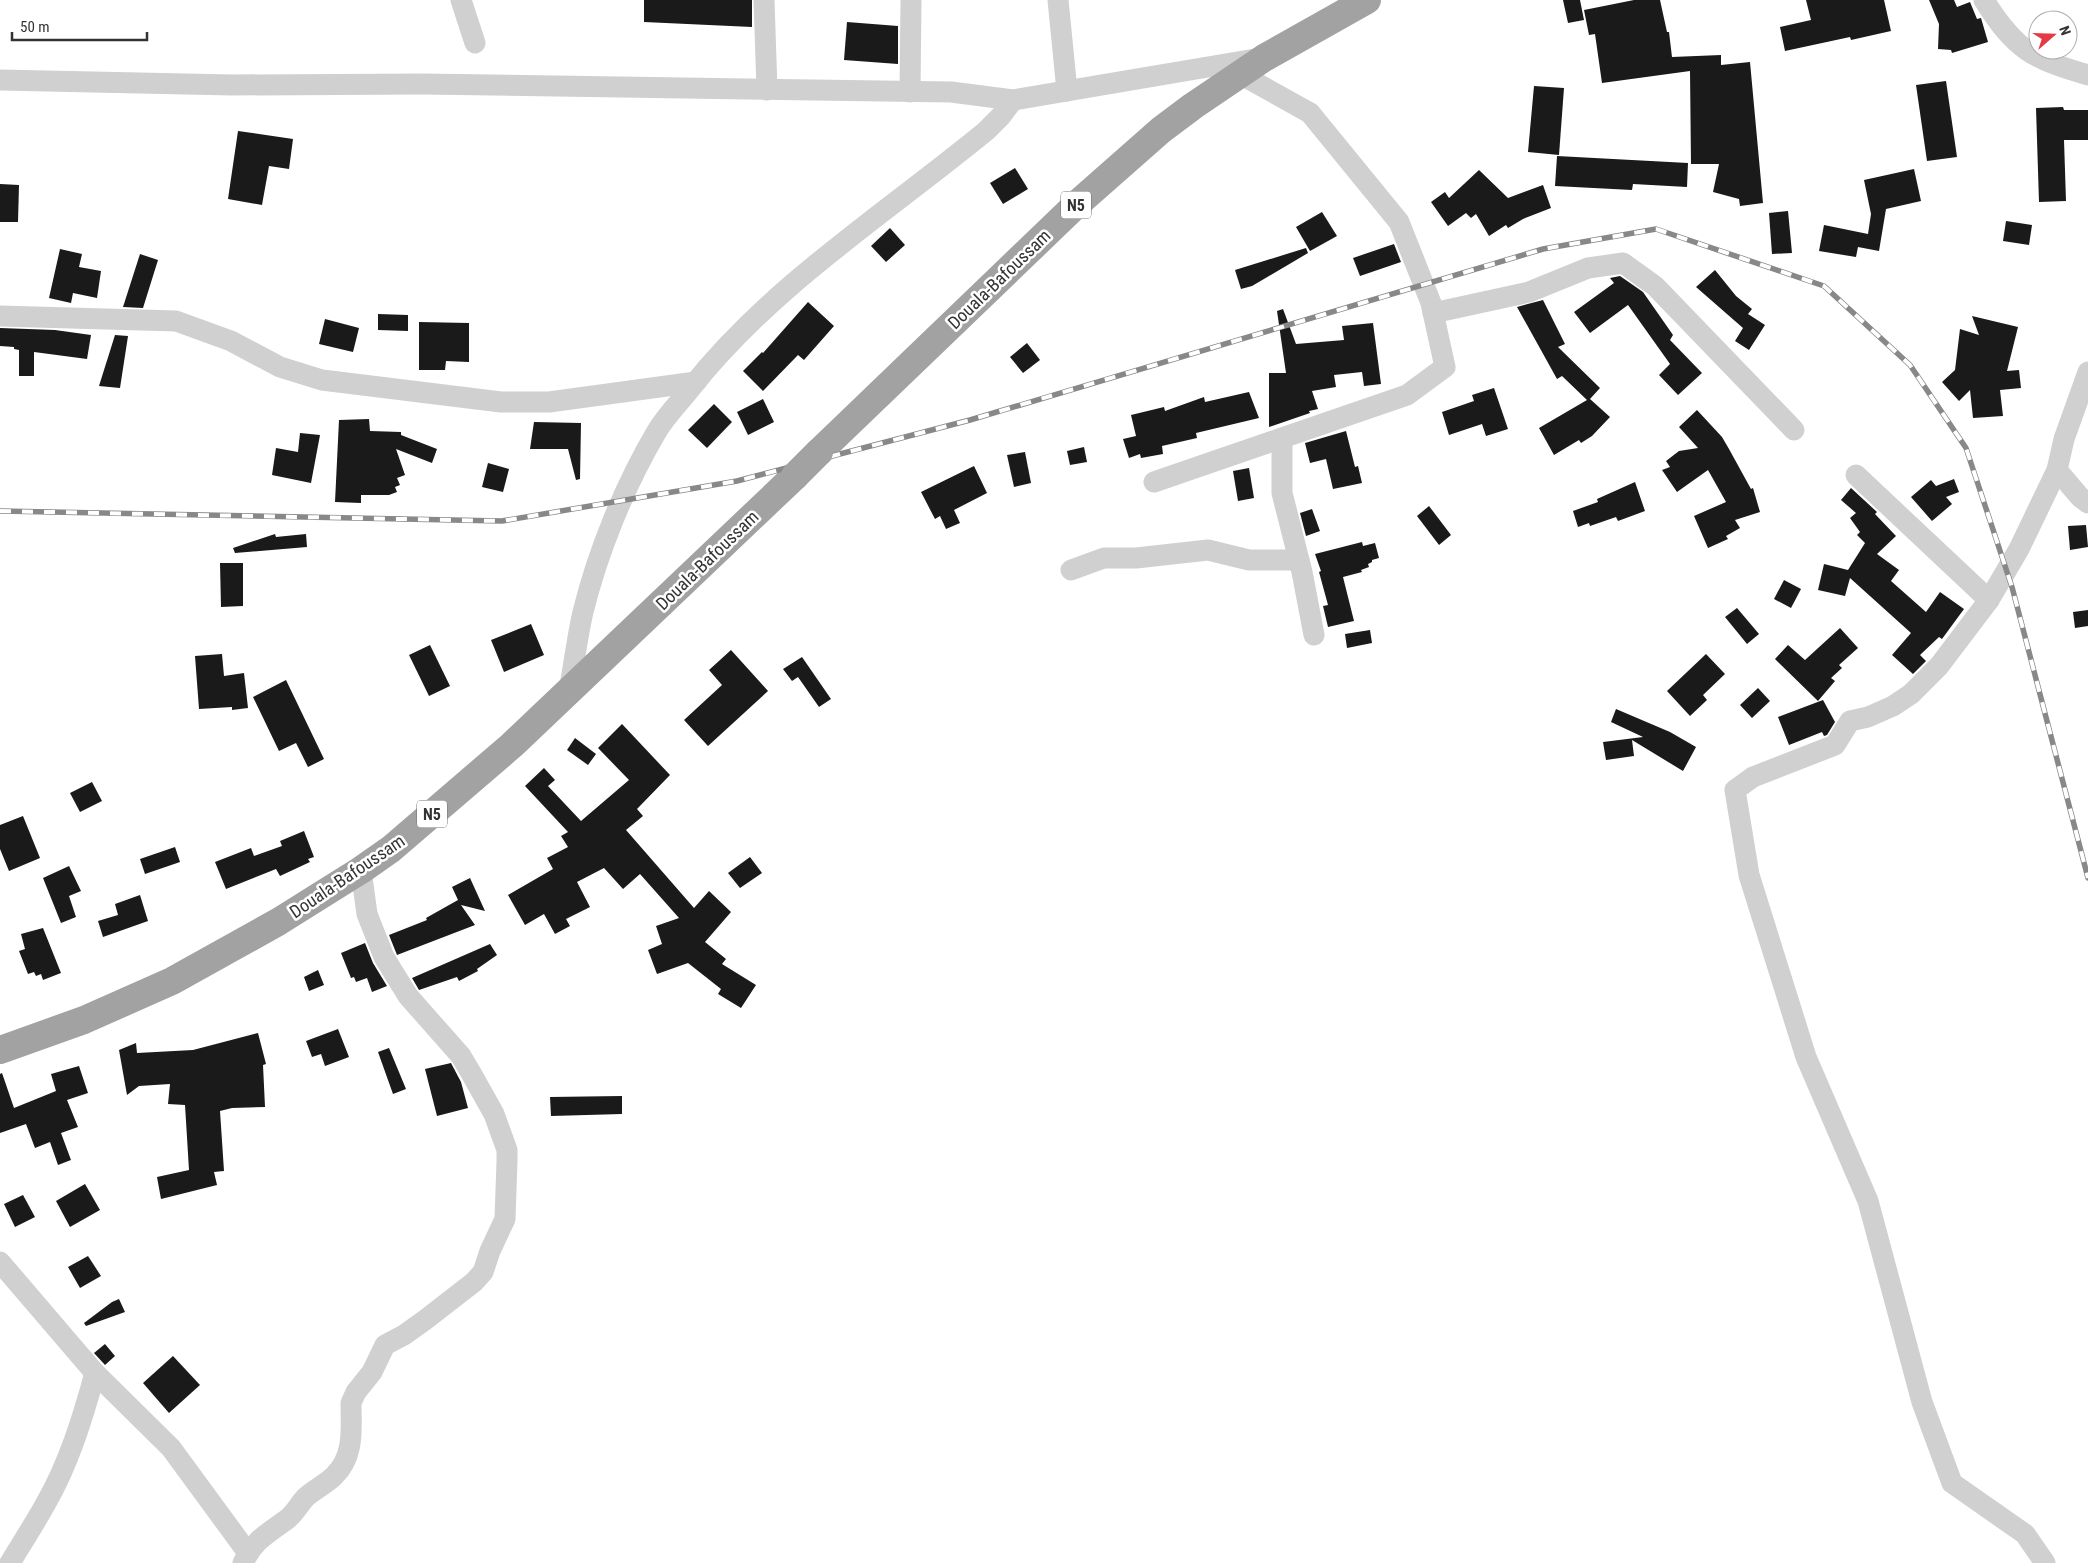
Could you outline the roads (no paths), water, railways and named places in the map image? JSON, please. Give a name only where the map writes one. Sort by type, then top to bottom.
[{"type":"highway","name":"Douala-Bafoussam","points":[[0,1050],[84,1020],[172,981],[278,922],[391,849],[481,772],[569,691],[1078,204],[1161,130],[1264,58],[1367,0]]},
{"type":"street","points":[[461,0],[475,43]]},
{"type":"street","points":[[764,0],[767,90]]},
{"type":"street","points":[[910,92],[911,0]]},
{"type":"street","points":[[1058,0],[1067,91]]},
{"type":"street","points":[[1984,0],[2014,42],[2035,56],[2061,67],[2088,75]]},
{"type":"street","points":[[0,80],[232,85],[422,84],[951,92],[1013,100],[1264,58]]},
{"type":"street","points":[[1154,482],[1407,395],[1445,367],[1431,303],[1399,222],[1310,112],[1240,74]]},
{"type":"street","points":[[569,691],[583,613],[598,559],[633,476],[658,429],[726,346],[766,308],[986,131],[1013,100]]},
{"type":"street","points":[[1433,313],[1528,292],[1588,268],[1623,264],[1655,286],[1794,430]]},
{"type":"street","points":[[0,316],[176,320],[231,342],[267,361],[299,374],[322,380],[502,402],[549,402],[696,382]]},
{"type":"street","points":[[2045,1563],[2025,1534],[1952,1483],[1922,1402],[1868,1201],[1803,1048],[1749,875],[1735,790],[1753,777],[1835,745],[1850,721],[1878,714],[1910,694],[1939,666],[1989,600],[2019,550],[2057,470],[2064,439],[2088,372]]},
{"type":"street","points":[[1282,439],[1282,494],[1299,560],[1314,635]]},
{"type":"street","points":[[2057,470],[2080,497],[2088,502]]},
{"type":"street","points":[[1856,475],[1989,600]]},
{"type":"street","points":[[1070,570],[1104,558],[1136,558],[1208,550],[1249,560],[1299,560]]},
{"type":"street","points":[[0,1262],[95,1373],[171,1448],[246,1558],[260,1538],[290,1516],[306,1497],[326,1483],[342,1466],[352,1439],[351,1403],[353,1397],[372,1372],[383,1348],[426,1320],[479,1277],[505,1219],[507,1150],[494,1114],[461,1056],[408,996],[392,972],[367,914],[361,870]]},
{"type":"street","points":[[10,1563],[47,1502],[64,1466],[87,1404],[95,1373]]},
{"type":"railway","points":[[0,511],[502,521],[737,481],[970,420],[1543,249],[1656,229],[1824,286],[1910,365],[1966,448],[2012,587],[2088,878]]}]
